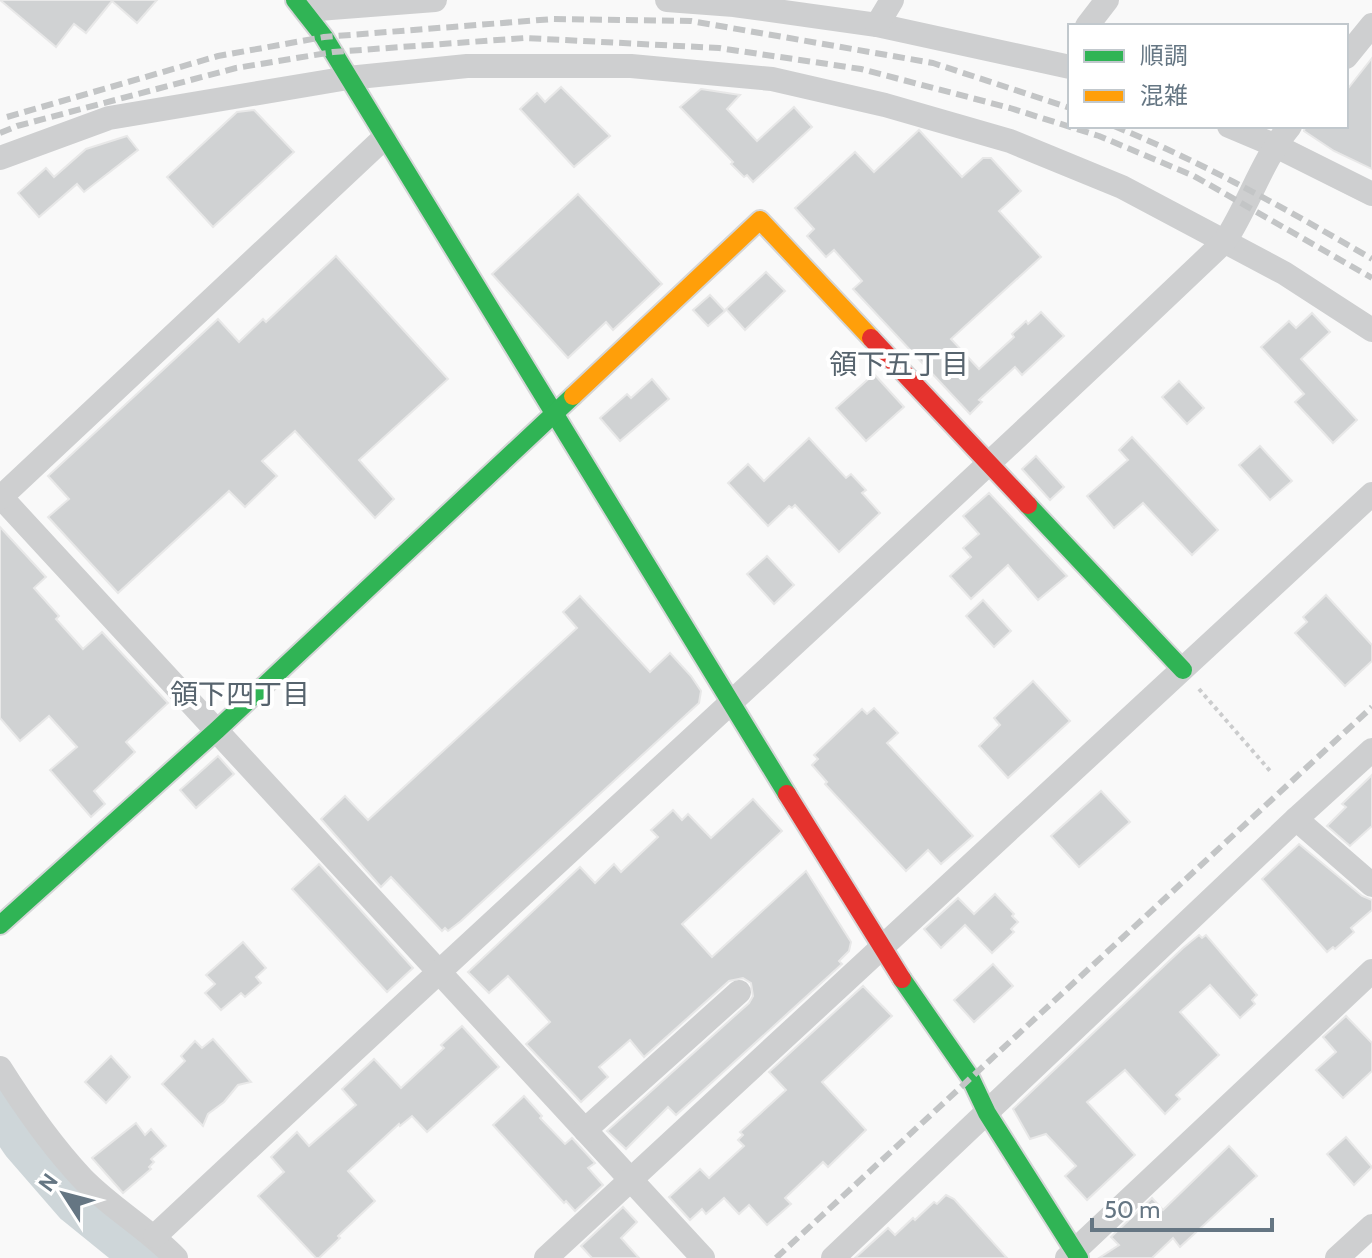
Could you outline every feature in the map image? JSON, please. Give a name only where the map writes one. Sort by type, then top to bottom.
[{"type":"street","points":[[300,5],[435,0]]},
{"type":"street","points":[[667,0],[734,5],[877,25],[1068,60]]},
{"type":"street","points":[[877,25],[892,0]]},
{"type":"street","points":[[1089,24],[1107,0]]},
{"type":"street","points":[[300,5],[348,78],[882,949],[970,1077],[987,1113],[1073,1256],[1372,971]]},
{"type":"street","points":[[1348,55],[1372,25]]},
{"type":"street","points":[[0,158],[109,118],[348,78],[467,66],[616,66],[772,79],[885,105],[1010,141],[1122,187],[1284,273],[1372,330]]},
{"type":"street","points":[[1241,128],[1282,135],[1372,194]]},
{"type":"street","points":[[155,1236],[439,970],[989,465],[1225,241],[1282,135]]},
{"type":"street","points":[[384,138],[0,497],[703,1258]]},
{"type":"street","points":[[0,925],[217,730],[760,220],[1183,670]]},
{"type":"street","points":[[546,1258],[1372,494]]},
{"type":"street","points":[[833,1258],[1372,750]]},
{"type":"street","points":[[1296,819],[1372,885]]},
{"type":"street","points":[[585,1130],[739,992]]},
{"type":"street","points":[[0,1068],[21,1101],[81,1177],[125,1216],[155,1236],[176,1258]]},
{"type":"street","points":[[1337,1258],[1372,1226]]},
{"type":"path","points":[[1183,670],[1271,772]]},
{"type":"building","points":[[0,0],[157,0],[137,23],[112,1],[86,33],[74,24],[56,47]]},
{"type":"building","points":[[1372,58],[1372,169],[1334,151],[1304,131],[1305,128],[1348,128],[1348,88]]},
{"type":"building","points":[[561,87],[610,136],[574,167],[520,109],[537,93],[545,102]]},
{"type":"building","points":[[701,89],[740,95],[727,109],[757,141],[794,107],[812,127],[753,182],[731,164],[733,162],[680,107]]},
{"type":"building","points":[[254,110],[294,152],[213,227],[167,177],[237,112]]},
{"type":"building","points":[[919,130],[962,177],[983,158],[991,158],[1021,191],[999,211],[1041,257],[951,339],[979,369],[1014,337],[1012,334],[1026,321],[1028,324],[1041,312],[1064,336],[1022,375],[1015,367],[979,400],[982,402],[970,414],[853,289],[862,281],[834,250],[826,257],[807,236],[814,229],[795,208],[855,152],[874,172]]},
{"type":"building","points":[[127,136],[138,150],[84,192],[77,184],[39,217],[18,193],[46,168],[54,177],[86,149]]},
{"type":"building","points":[[578,194],[662,284],[613,330],[606,322],[568,358],[492,274]]},
{"type":"building","points":[[336,256],[448,379],[359,460],[394,499],[375,518],[295,431],[262,461],[277,476],[245,507],[229,491],[118,593],[48,517],[69,499],[48,476],[218,319],[239,342],[263,319],[266,322]]},
{"type":"building","points":[[766,272],[785,291],[745,330],[726,309]]},
{"type":"building","points":[[710,295],[725,311],[708,326],[693,310]]},
{"type":"building","points":[[1312,313],[1330,332],[1301,359],[1357,420],[1333,443],[1295,402],[1304,394],[1261,347],[1289,321],[1296,328]]},
{"type":"building","points":[[874,374],[904,407],[866,441],[836,408]]},
{"type":"building","points":[[652,379],[669,399],[620,441],[600,418],[627,394],[631,398]]},
{"type":"building","points":[[1179,381],[1204,408],[1187,424],[1162,397]]},
{"type":"building","points":[[1132,437],[1218,530],[1192,555],[1143,503],[1114,528],[1087,496],[1128,460],[1119,450]]},
{"type":"building","points":[[809,438],[846,478],[851,474],[866,490],[862,493],[880,513],[839,552],[795,505],[792,508],[789,506],[768,526],[728,483],[748,464],[764,481]]},
{"type":"building","points":[[1260,446],[1292,481],[1270,500],[1239,465]]},
{"type":"building","points":[[1036,456],[1064,487],[1050,500],[1022,469]]},
{"type":"building","points":[[989,493],[1067,576],[1038,600],[1008,565],[971,599],[950,576],[971,557],[963,548],[979,534],[963,516]]},
{"type":"building","points":[[0,527],[46,577],[34,588],[83,649],[102,632],[168,703],[126,742],[135,752],[94,791],[105,804],[91,817],[50,770],[77,747],[49,716],[20,741],[0,718]]},
{"type":"building","points":[[767,556],[794,585],[774,604],[747,574]]},
{"type":"building","points":[[1326,595],[1372,645],[1372,661],[1345,686],[1295,633],[1307,622],[1303,617]]},
{"type":"building","points":[[580,596],[650,672],[670,653],[701,691],[699,703],[461,921],[448,931],[445,928],[442,931],[391,877],[381,887],[321,819],[345,796],[368,820],[577,628],[563,612]]},
{"type":"building","points":[[983,600],[1011,631],[994,647],[966,616]]},
{"type":"building","points":[[1033,681],[1070,721],[1008,778],[979,746],[1000,725],[994,718]]},
{"type":"building","points":[[874,708],[898,733],[887,743],[973,836],[941,864],[928,850],[906,871],[825,784],[827,782],[812,765],[818,759],[814,755],[862,709],[867,714]]},
{"type":"building","points":[[218,756],[234,774],[196,808],[180,790]]},
{"type":"building","points":[[1372,775],[1372,826],[1350,846],[1327,826],[1346,807],[1342,804]]},
{"type":"building","points":[[1101,791],[1130,822],[1079,867],[1051,836]]},
{"type":"building","points":[[753,799],[782,831],[682,924],[712,957],[806,871],[851,942],[849,951],[839,961],[842,964],[676,1115],[668,1107],[626,1149],[607,1131],[749,1003],[753,996],[751,983],[743,978],[729,981],[644,1057],[630,1040],[599,1067],[608,1077],[581,1102],[526,1044],[550,1022],[508,976],[489,993],[468,972],[580,867],[595,883],[614,864],[621,872],[658,837],[651,830],[673,810],[682,820],[688,814],[711,838]]},
{"type":"building","points":[[1299,844],[1362,896],[1372,900],[1372,910],[1351,928],[1354,932],[1327,952],[1262,879]]},
{"type":"building","points":[[319,864],[413,968],[387,992],[292,889]]},
{"type":"building","points":[[995,894],[1018,922],[1011,929],[1014,932],[992,953],[965,925],[941,948],[924,929],[958,898],[974,914]]},
{"type":"building","points":[[1199,935],[1202,938],[1206,935],[1257,995],[1252,1000],[1255,1004],[1240,1018],[1210,985],[1180,1012],[1219,1055],[1176,1095],[1180,1099],[1165,1114],[1125,1070],[1087,1102],[1135,1155],[1087,1200],[1065,1176],[1076,1166],[1046,1134],[1030,1139],[1013,1109]]},
{"type":"building","points":[[243,942],[266,968],[256,977],[261,983],[245,997],[241,993],[221,1010],[205,993],[215,984],[206,975]]},
{"type":"building","points":[[993,964],[1013,986],[974,1022],[954,1000]]},
{"type":"building","points":[[863,986],[892,1016],[822,1082],[866,1130],[828,1167],[823,1162],[785,1198],[791,1204],[767,1225],[749,1205],[739,1214],[724,1198],[706,1214],[702,1209],[690,1220],[669,1197],[700,1169],[709,1178],[744,1146],[738,1140],[743,1135],[740,1132],[786,1090],[769,1072]]},
{"type":"building","points":[[1346,1016],[1372,1043],[1372,1071],[1343,1098],[1316,1070],[1336,1052],[1323,1037]]},
{"type":"building","points":[[462,1026],[499,1067],[427,1132],[412,1116],[399,1124],[348,1171],[375,1201],[316,1258],[258,1196],[284,1172],[271,1157],[297,1132],[309,1146],[356,1105],[342,1089],[374,1059],[401,1088],[444,1048],[441,1045]]},
{"type":"building","points":[[213,1039],[251,1082],[238,1085],[224,1102],[208,1114],[203,1126],[162,1084],[185,1061],[181,1056],[195,1041],[202,1048]]},
{"type":"building","points":[[111,1056],[130,1077],[106,1103],[85,1082]]},
{"type":"building","points":[[524,1096],[565,1144],[572,1138],[595,1163],[588,1168],[603,1185],[575,1211],[566,1201],[564,1203],[493,1125]]},
{"type":"building","points":[[136,1123],[145,1135],[151,1129],[166,1146],[151,1159],[154,1162],[149,1167],[151,1169],[123,1193],[92,1158]]},
{"type":"building","points":[[1346,1137],[1372,1167],[1354,1185],[1327,1154]]},
{"type":"building","points":[[1229,1146],[1257,1176],[1180,1247],[1173,1238],[1152,1258],[1099,1258],[1119,1245],[1111,1237],[1152,1198],[1163,1210]]},
{"type":"building","points":[[946,1195],[954,1199],[1007,1258],[855,1258],[888,1228],[895,1235]]},
{"type":"building","points":[[623,1207],[637,1222],[621,1238],[639,1258],[592,1258],[581,1246]]},
{"type":"waterway","points":[[0,1108],[23,1142],[76,1203],[144,1258]]},
{"type":"railway","points":[[7,117],[218,56],[324,37],[553,19],[691,21],[933,63],[1068,107]]},
{"type":"railway","points":[[0,133],[236,68],[333,52],[525,38],[719,48],[861,69],[1068,126]]},
{"type":"railway","points":[[1074,128],[1194,176],[1372,278]]},
{"type":"railway","points":[[1118,128],[1245,188],[1372,259]]},
{"type":"railway","points":[[776,1258],[1372,707]]},
{"type":"traffic: fast","points":[[295,0],[324,37],[787,794]]},
{"type":"traffic: fast","points":[[0,925],[217,730],[573,396]]},
{"type":"traffic: fast","points":[[1028,505],[1183,670]]},
{"type":"traffic: fast","points":[[902,979],[970,1077],[987,1113],[1079,1258]]},
{"type":"traffic: slow","points":[[573,396],[760,220],[871,338]]},
{"type":"traffic: jam","points":[[871,338],[1028,505]]},
{"type":"traffic: jam","points":[[787,794],[902,979]]},
{"type":"district","name":"領下五丁目","points":[[899,364]]},
{"type":"district","name":"領下四丁目","points":[[240,694]]}]
